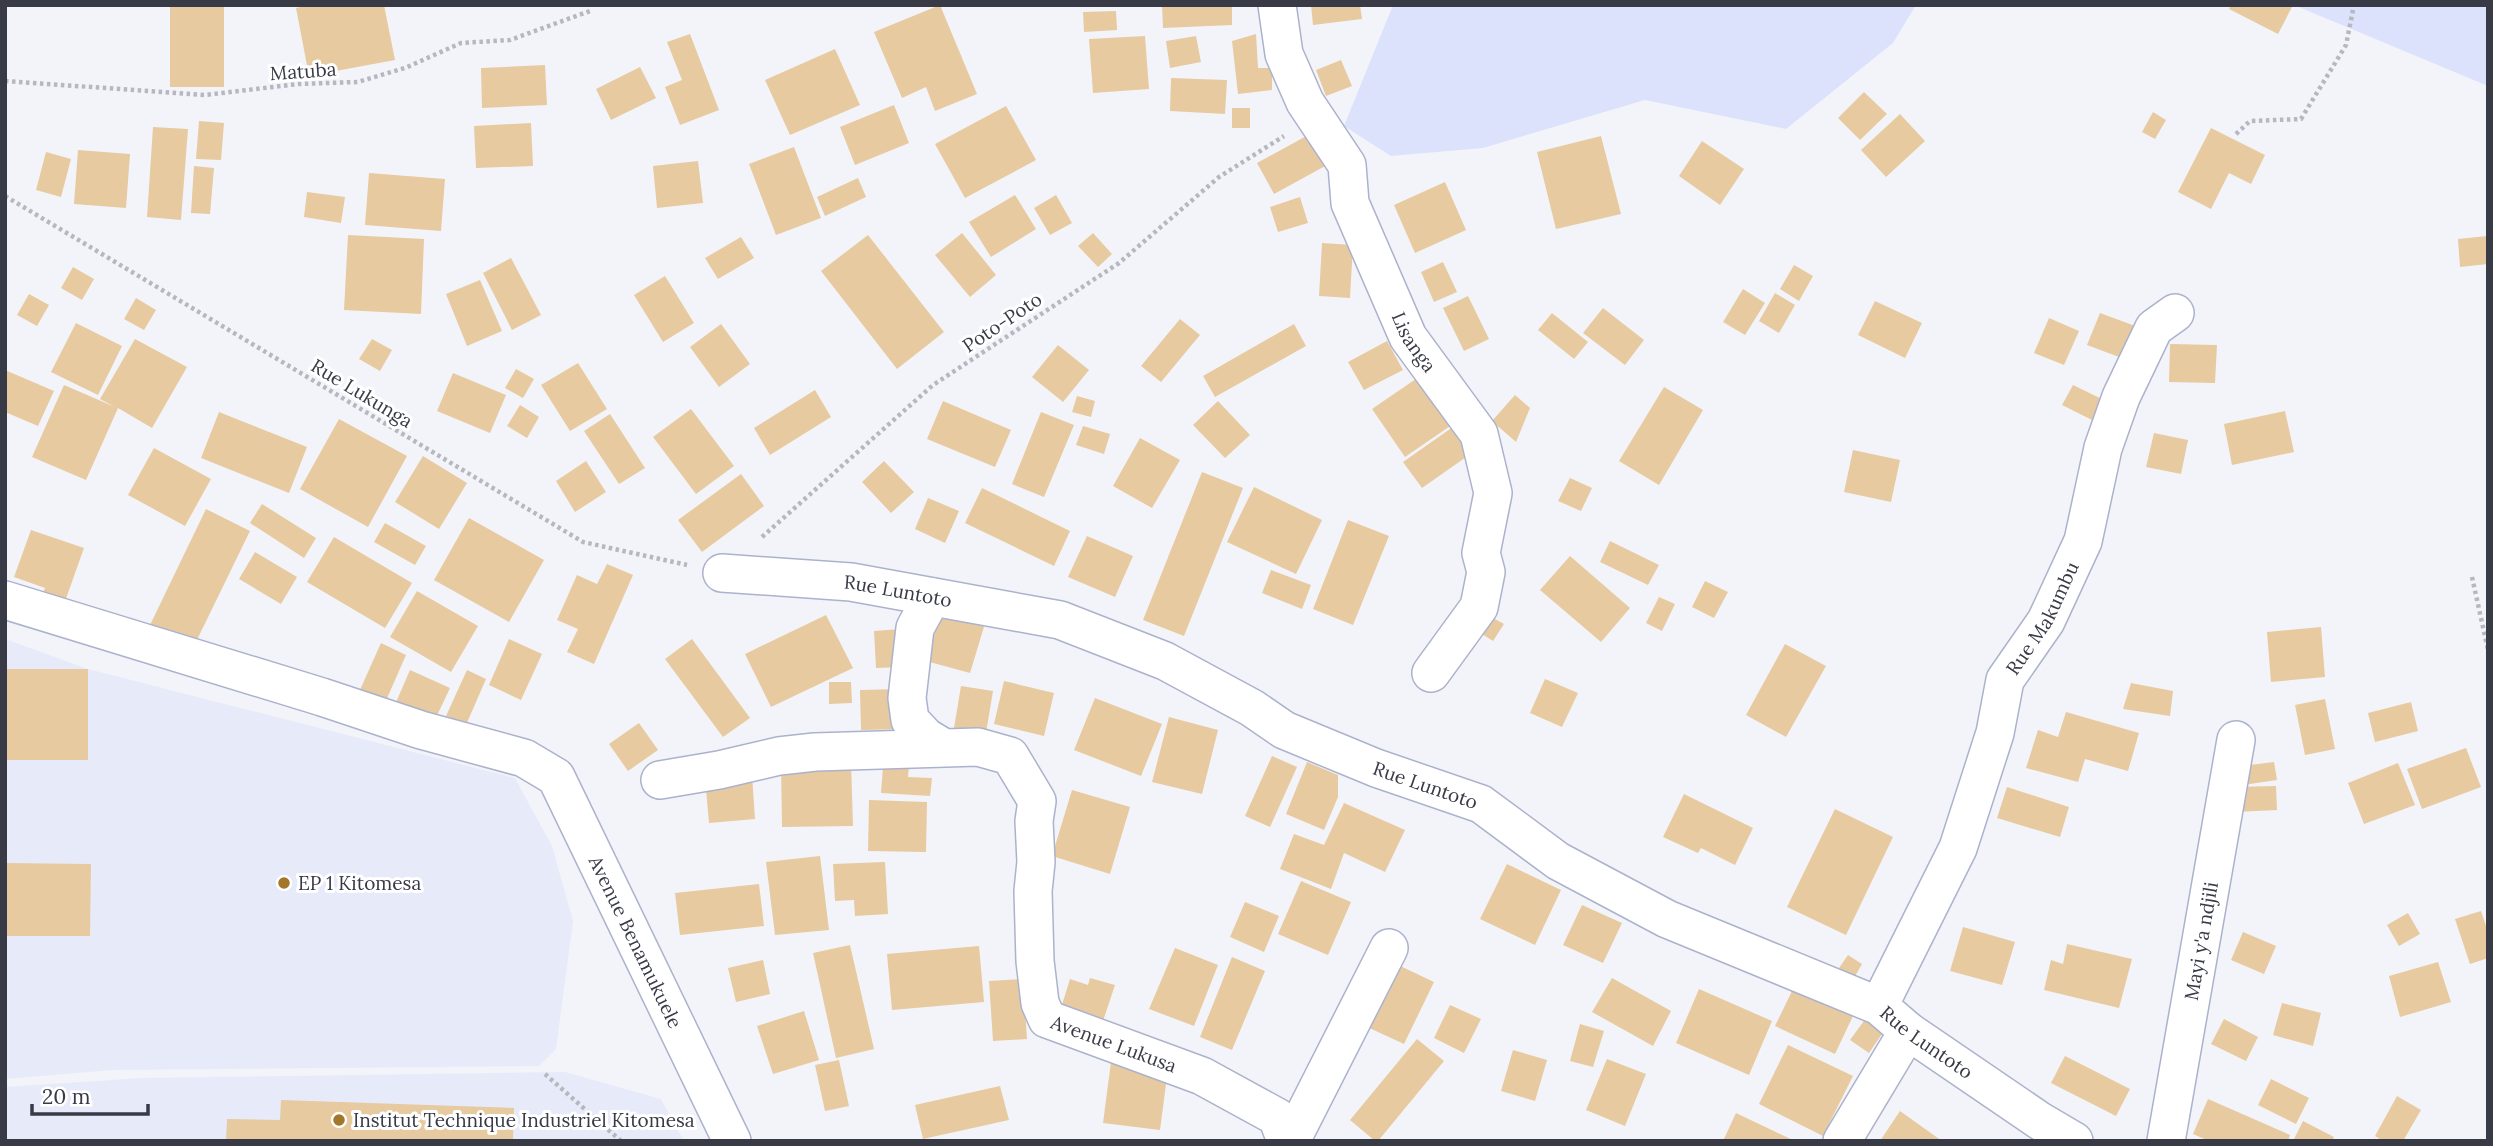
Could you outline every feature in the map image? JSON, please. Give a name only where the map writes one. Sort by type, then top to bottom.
[{"type":"street","name":"Lisanga","points":[[1277,5],[1284,54],[1314,117],[1348,165],[1350,203],[1408,337],[1479,434],[1493,493],[1481,553],[1486,572],[1479,607],[1431,673]]},
{"type":"street","name":"Rue Makumbu","points":[[1879,1006],[1958,848],[1995,733],[2005,680],[2046,621],[2083,541],[2103,448],[2121,397],[2154,328],[2175,313]]},
{"type":"street","name":"Rue Luntoto","points":[[722,573],[851,582],[1060,620],[1165,661],[1252,708],[1284,730],[1376,768],[1481,804],[1558,861],[1667,919],[1879,1006],[1908,1031],[2040,1121],[2074,1141]]},
{"type":"street","points":[[932,597],[915,628],[907,698],[910,720],[926,737],[941,746]]},
{"type":"street","name":"Avenue Benamukuele","points":[[5,600],[421,730],[524,758],[555,776],[732,1141]]},
{"type":"street","name":"Mayi y'a ndjili","points":[[2166,1141],[2236,740]]},
{"type":"street","points":[[660,780],[803,753],[941,746]]},
{"type":"street","name":"Avenue Lukusa","points":[[941,746],[978,747],[1010,756],[1037,801],[1034,821],[1036,862],[1033,891],[1035,961],[1040,1003],[1047,1019],[1202,1076],[1280,1135]]},
{"type":"street","points":[[1280,1135],[1389,948]]},
{"type":"street","points":[[1842,1141],[1908,1031]]},
{"type":"path","points":[[2236,134],[2250,121],[2301,119],[2346,45],[2354,5]]},
{"type":"path","name":"Matuba","points":[[5,81],[205,95],[298,84],[358,82],[405,68],[461,43],[510,40],[590,11]]},
{"type":"path","name":"Poto-Poto","points":[[722,573],[933,385],[1119,263],[1219,177],[1314,117]]},
{"type":"path","name":"Rue Lukunga","points":[[5,196],[583,542],[722,573]]},
{"type":"path","points":[[2472,577],[2488,650]]},
{"type":"path","points":[[545,1074],[621,1141]]},
{"type":"shaded area","points":[[1393,5],[1916,5],[1893,43],[1786,129],[1645,100],[1483,148],[1391,156],[1344,126]]},
{"type":"shaded area","points":[[2294,5],[2488,5],[2488,86]]},
{"type":"shaded area","name":"EP 1 Kitomesa","points":[[5,639],[88,669],[515,778],[552,846],[573,921],[556,1049],[539,1066],[113,1070],[5,1079]]},
{"type":"shaded area","name":"Institut Technique Industriel Kitomesa","points":[[565,1072],[661,1099],[684,1141],[5,1141],[5,1087],[143,1078]]},
{"type":"building","points":[[170,5],[224,5],[224,87],[170,87]]},
{"type":"building","points":[[311,5],[384,5],[395,60],[309,76],[296,8]]},
{"type":"building","points":[[940,5],[977,94],[935,111],[926,87],[902,98],[874,32]]},
{"type":"building","points":[[1162,5],[1232,5],[1232,25],[1163,28]]},
{"type":"building","points":[[1311,5],[1360,5],[1362,19],[1313,25]]},
{"type":"building","points":[[2231,5],[2293,5],[2278,34],[2229,9]]},
{"type":"building","points":[[1116,11],[1117,30],[1084,32],[1083,12]]},
{"type":"building","points":[[690,34],[719,110],[680,125],[665,87],[682,80],[667,42]]},
{"type":"building","points":[[1256,34],[1258,68],[1272,68],[1272,90],[1238,94],[1232,41]]},
{"type":"building","points":[[1145,36],[1149,89],[1093,93],[1089,39]]},
{"type":"building","points":[[1196,36],[1201,62],[1170,68],[1166,41]]},
{"type":"building","points":[[835,49],[860,105],[790,135],[765,80]]},
{"type":"building","points":[[1341,60],[1352,86],[1326,96],[1316,70]]},
{"type":"building","points":[[545,65],[547,105],[482,108],[481,68]]},
{"type":"building","points":[[640,67],[656,98],[611,120],[596,89]]},
{"type":"building","points":[[1171,78],[1227,80],[1225,114],[1170,111]]},
{"type":"building","points":[[1864,92],[1887,114],[1860,140],[1838,118]]},
{"type":"building","points":[[894,105],[909,143],[855,165],[840,127]]},
{"type":"building","points":[[1006,106],[1036,160],[965,198],[935,144]]},
{"type":"building","points":[[1232,108],[1250,108],[1250,128],[1232,128]]},
{"type":"building","points":[[2153,112],[2166,120],[2155,139],[2142,132]]},
{"type":"building","points":[[1900,114],[1925,141],[1886,177],[1861,150]]},
{"type":"building","points":[[199,121],[224,123],[221,160],[196,159]]},
{"type":"building","points":[[531,123],[533,166],[476,168],[474,126]]},
{"type":"building","points":[[153,127],[188,129],[181,220],[147,217]]},
{"type":"building","points":[[2211,128],[2265,155],[2251,184],[2229,173],[2211,209],[2178,192]]},
{"type":"building","points":[[1310,134],[1327,165],[1274,194],[1257,163]]},
{"type":"building","points":[[1601,136],[1621,214],[1556,229],[1537,152]]},
{"type":"building","points":[[1702,141],[1744,169],[1720,205],[1679,176]]},
{"type":"building","points":[[794,147],[821,218],[776,235],[749,164]]},
{"type":"building","points":[[78,150],[130,154],[126,208],[74,204]]},
{"type":"building","points":[[46,152],[71,159],[61,197],[36,190]]},
{"type":"building","points":[[698,161],[703,203],[657,208],[653,166]]},
{"type":"building","points":[[194,166],[214,168],[210,214],[191,213]]},
{"type":"building","points":[[369,173],[445,179],[441,231],[365,225]]},
{"type":"building","points":[[858,178],[866,197],[825,216],[817,197]]},
{"type":"building","points":[[1445,182],[1466,230],[1415,253],[1394,205]]},
{"type":"building","points":[[307,192],[345,197],[341,223],[304,217]]},
{"type":"building","points":[[1015,195],[1036,229],[991,257],[969,222]]},
{"type":"building","points":[[1056,195],[1072,223],[1050,235],[1034,208]]},
{"type":"building","points":[[1300,197],[1308,223],[1278,232],[1270,207]]},
{"type":"building","points":[[962,233],[996,275],[970,297],[935,255]]},
{"type":"building","points":[[1093,233],[1112,254],[1098,267],[1078,246]]},
{"type":"building","points":[[348,235],[424,239],[421,314],[344,310]]},
{"type":"building","points":[[868,235],[944,332],[897,369],[821,271]]},
{"type":"building","points":[[2487,236],[2488,264],[2460,267],[2458,239]]},
{"type":"building","points":[[741,237],[754,258],[718,279],[705,258]]},
{"type":"building","points":[[1322,243],[1353,245],[1350,298],[1319,296]]},
{"type":"building","points":[[511,258],[541,315],[512,330],[483,273]]},
{"type":"building","points":[[1443,262],[1457,292],[1434,302],[1421,272]]},
{"type":"building","points":[[1794,265],[1813,276],[1799,301],[1780,289]]},
{"type":"building","points":[[73,267],[94,279],[82,300],[61,288]]},
{"type":"building","points":[[665,276],[694,323],[663,342],[634,295]]},
{"type":"building","points":[[480,280],[502,331],[467,346],[446,294]]},
{"type":"building","points":[[1743,289],[1765,303],[1745,335],[1723,322]]},
{"type":"building","points":[[1775,293],[1795,305],[1779,333],[1759,321]]},
{"type":"building","points":[[29,294],[49,305],[37,326],[17,315]]},
{"type":"building","points":[[1468,296],[1489,339],[1464,351],[1443,308]]},
{"type":"building","points":[[136,298],[156,310],[144,330],[124,319]]},
{"type":"building","points":[[1875,301],[1922,323],[1905,358],[1858,335]]},
{"type":"building","points":[[1603,308],[1644,340],[1625,365],[1583,333]]},
{"type":"building","points":[[1552,313],[1588,342],[1574,359],[1538,330]]},
{"type":"building","points":[[2100,313],[2138,327],[2127,360],[2087,345]]},
{"type":"building","points":[[2049,318],[2079,331],[2064,365],[2034,353]]},
{"type":"building","points":[[1180,319],[1200,335],[1161,382],[1141,366]]},
{"type":"building","points":[[76,323],[122,346],[98,395],[51,372]]},
{"type":"building","points":[[721,324],[750,364],[719,387],[690,347]]},
{"type":"building","points":[[1294,324],[1306,346],[1215,397],[1203,376]]},
{"type":"building","points":[[135,339],[187,367],[152,428],[118,408],[86,480],[32,457],[64,385],[115,407],[100,399]]},
{"type":"building","points":[[372,339],[392,350],[380,371],[359,359]]},
{"type":"building","points":[[1387,341],[1403,370],[1364,390],[1348,362]]},
{"type":"building","points":[[2170,344],[2217,345],[2215,383],[2169,382]]},
{"type":"building","points":[[1058,345],[1089,370],[1063,402],[1032,377]]},
{"type":"building","points":[[578,363],[607,409],[570,431],[541,385]]},
{"type":"building","points":[[516,369],[534,379],[523,398],[505,388]]},
{"type":"building","points":[[5,370],[54,391],[38,426],[5,412]]},
{"type":"building","points":[[1426,372],[1459,420],[1405,457],[1372,409]]},
{"type":"building","points":[[453,373],[506,395],[490,433],[437,411]]},
{"type":"building","points":[[2073,385],[2106,401],[2096,422],[2062,405]]},
{"type":"building","points":[[1664,387],[1703,410],[1659,485],[1619,461]]},
{"type":"building","points":[[815,390],[831,417],[770,455],[754,428]]},
{"type":"building","points":[[1515,395],[1530,408],[1516,442],[1492,421]]},
{"type":"building","points":[[1077,396],[1095,401],[1091,417],[1072,412]]},
{"type":"building","points":[[943,401],[1011,430],[995,467],[927,439]]},
{"type":"building","points":[[1218,401],[1250,435],[1225,458],[1193,425]]},
{"type":"building","points":[[520,405],[539,417],[527,438],[507,426]]},
{"type":"building","points":[[691,409],[734,466],[696,494],[653,437]]},
{"type":"building","points":[[2285,411],[2294,452],[2232,465],[2224,424]]},
{"type":"building","points":[[219,412],[307,447],[289,493],[201,458]]},
{"type":"building","points":[[1041,412],[1074,425],[1044,497],[1012,484]]},
{"type":"building","points":[[610,414],[645,468],[619,484],[584,431]]},
{"type":"building","points":[[339,419],[407,456],[368,527],[300,489]]},
{"type":"building","points":[[1460,422],[1479,448],[1422,488],[1403,462]]},
{"type":"building","points":[[1083,426],[1110,434],[1104,454],[1076,445]]},
{"type":"building","points":[[2154,433],[2188,440],[2181,474],[2146,467]]},
{"type":"building","points":[[1140,438],[1180,460],[1152,508],[1113,486]]},
{"type":"building","points":[[154,448],[211,479],[185,526],[128,495]]},
{"type":"building","points":[[1853,450],[1900,460],[1891,502],[1844,492]]},
{"type":"building","points":[[423,456],[467,483],[439,529],[395,502]]},
{"type":"building","points":[[586,461],[606,492],[575,512],[556,481]]},
{"type":"building","points":[[884,461],[914,492],[891,513],[862,482]]},
{"type":"building","points":[[1202,472],[1243,488],[1184,636],[1143,620]]},
{"type":"building","points":[[741,474],[764,506],[702,552],[678,520]]},
{"type":"building","points":[[1570,478],[1592,488],[1581,511],[1558,501]]},
{"type":"building","points":[[1254,487],[1322,520],[1296,574],[1227,542]]},
{"type":"building","points":[[982,488],[1070,531],[1054,566],[965,523]]},
{"type":"building","points":[[928,498],[959,511],[945,543],[915,529]]},
{"type":"building","points":[[262,504],[316,538],[304,558],[250,523]]},
{"type":"building","points":[[206,509],[250,531],[194,646],[150,625]]},
{"type":"building","points":[[469,518],[544,560],[509,622],[434,580]]},
{"type":"building","points":[[1348,520],[1389,536],[1353,625],[1313,609]]},
{"type":"building","points":[[385,523],[426,546],[415,565],[374,542]]},
{"type":"building","points":[[31,530],[84,548],[63,607],[41,599],[45,588],[14,577]]},
{"type":"building","points":[[1087,536],[1133,556],[1115,597],[1068,577]]},
{"type":"building","points":[[334,537],[412,583],[385,628],[307,582]]},
{"type":"building","points":[[1610,541],[1659,565],[1648,585],[1600,562]]},
{"type":"building","points":[[255,552],[297,577],[281,604],[239,579]]},
{"type":"building","points":[[1570,556],[1630,608],[1601,642],[1540,590]]},
{"type":"building","points":[[607,564],[633,575],[594,664],[567,652],[578,629],[557,620],[577,575],[597,584]]},
{"type":"building","points":[[1271,570],[1311,585],[1302,609],[1262,593]]},
{"type":"building","points":[[1705,581],[1728,592],[1714,618],[1692,607]]},
{"type":"building","points":[[417,591],[478,626],[451,672],[390,637]]},
{"type":"building","points":[[1659,597],[1675,604],[1662,631],[1646,623]]},
{"type":"building","points":[[943,607],[990,607],[970,673],[926,661]]},
{"type":"building","points":[[1484,613],[1504,624],[1493,641],[1474,629]]},
{"type":"building","points":[[826,615],[853,668],[771,707],[745,654]]},
{"type":"building","points":[[2321,627],[2325,677],[2271,682],[2267,632]]},
{"type":"building","points":[[901,629],[903,667],[876,668],[874,631]]},
{"type":"building","points":[[509,639],[542,654],[521,700],[489,685]]},
{"type":"building","points":[[692,639],[750,718],[723,737],[665,659]]},
{"type":"building","points":[[381,643],[406,655],[381,712],[355,701]]},
{"type":"building","points":[[1785,644],[1826,666],[1786,737],[1746,715]]},
{"type":"building","points":[[5,669],[88,669],[88,760],[5,760]]},
{"type":"building","points":[[410,670],[450,688],[433,724],[394,707]]},
{"type":"building","points":[[467,670],[486,679],[466,725],[446,716]]},
{"type":"building","points":[[1545,679],[1578,693],[1562,727],[1530,713]]},
{"type":"building","points":[[1004,681],[1054,693],[1044,736],[994,724]]},
{"type":"building","points":[[829,682],[851,682],[852,703],[829,704]]},
{"type":"building","points":[[2131,683],[2173,691],[2170,716],[2123,709]]},
{"type":"building","points":[[961,686],[993,691],[985,739],[953,734]]},
{"type":"building","points":[[901,689],[903,729],[861,730],[860,690]]},
{"type":"building","points":[[1095,698],[1162,724],[1141,776],[1074,750]]},
{"type":"building","points":[[2325,699],[2335,749],[2305,755],[2295,705]]},
{"type":"building","points":[[2411,702],[2418,731],[2375,742],[2368,713]]},
{"type":"building","points":[[2066,712],[2139,733],[2128,771],[2085,759],[2078,782],[2026,768],[2038,730],[2058,737]]},
{"type":"building","points":[[1169,717],[1218,730],[1202,794],[1152,782]]},
{"type":"building","points":[[639,723],[658,750],[628,771],[609,744]]},
{"type":"building","points":[[2466,748],[2481,787],[2422,809],[2407,769]]},
{"type":"building","points":[[884,753],[910,755],[908,777],[932,778],[930,796],[881,793]]},
{"type":"building","points":[[1272,756],[1297,767],[1270,827],[1245,816]]},
{"type":"building","points":[[851,762],[853,826],[782,827],[781,764]]},
{"type":"building","points":[[1307,762],[1338,775],[1338,797],[1324,830],[1286,814]]},
{"type":"building","points":[[2274,762],[2277,780],[2236,786],[2234,767]]},
{"type":"building","points":[[2398,763],[2415,805],[2364,824],[2348,783]]},
{"type":"building","points":[[752,775],[755,819],[709,823],[705,778]]},
{"type":"building","points":[[2276,786],[2277,810],[2235,812],[2234,787]]},
{"type":"building","points":[[2007,787],[2069,807],[2060,837],[1997,818]]},
{"type":"building","points":[[1072,790],[1130,807],[1110,874],[1052,856]]},
{"type":"building","points":[[1684,794],[1753,828],[1735,865],[1701,848],[1698,853],[1663,837]]},
{"type":"building","points":[[869,800],[927,802],[926,852],[868,851]]},
{"type":"building","points":[[1344,803],[1405,830],[1385,872],[1344,853],[1331,889],[1280,869],[1294,834],[1324,845]]},
{"type":"building","points":[[1835,809],[1893,837],[1846,935],[1787,907]]},
{"type":"building","points":[[820,856],[829,930],[775,935],[766,862]]},
{"type":"building","points":[[885,862],[888,914],[855,916],[854,900],[835,901],[833,864]]},
{"type":"building","points":[[5,863],[91,864],[90,936],[5,936]]},
{"type":"building","points":[[1507,864],[1561,890],[1535,945],[1480,919]]},
{"type":"building","points":[[1301,881],[1351,902],[1328,955],[1278,934]]},
{"type":"building","points":[[759,884],[764,926],[680,935],[675,893]]},
{"type":"building","points":[[1245,902],[1279,916],[1264,952],[1230,937]]},
{"type":"building","points":[[1582,905],[1622,923],[1603,963],[1563,945]]},
{"type":"building","points":[[2481,911],[2488,932],[2488,958],[2470,964],[2455,919]]},
{"type":"building","points":[[2408,913],[2420,934],[2399,946],[2387,925]]},
{"type":"building","points":[[1963,927],[2015,942],[2002,985],[1950,971]]},
{"type":"building","points":[[2243,932],[2276,946],[2264,974],[2231,960]]},
{"type":"building","points":[[2067,944],[2132,959],[2119,1008],[2044,990],[2051,960],[2063,964]]},
{"type":"building","points":[[850,945],[874,1049],[836,1058],[813,953]]},
{"type":"building","points":[[979,946],[984,1002],[892,1010],[887,954]]},
{"type":"building","points":[[1175,948],[1218,965],[1194,1026],[1149,1009]]},
{"type":"building","points":[[1848,955],[1862,964],[1854,978],[1839,968]]},
{"type":"building","points":[[1232,957],[1265,971],[1232,1050],[1200,1037]]},
{"type":"building","points":[[763,960],[770,994],[736,1002],[728,968]]},
{"type":"building","points":[[2438,962],[2451,1002],[2400,1017],[2389,976]]},
{"type":"building","points":[[1396,964],[1434,982],[1404,1044],[1365,1026]]},
{"type":"building","points":[[1090,978],[1115,985],[1103,1021],[1061,1008],[1070,979],[1088,985]]},
{"type":"building","points":[[1612,978],[1671,1011],[1653,1046],[1592,1012]]},
{"type":"building","points":[[1023,979],[1027,1039],[993,1041],[989,981]]},
{"type":"building","points":[[1794,987],[1853,1016],[1835,1054],[1775,1026]]},
{"type":"building","points":[[1699,989],[1772,1021],[1749,1075],[1676,1043]]},
{"type":"building","points":[[2282,1003],[2321,1013],[2313,1046],[2273,1035]]},
{"type":"building","points":[[1450,1005],[1481,1019],[1464,1053],[1434,1038]]},
{"type":"building","points":[[804,1011],[819,1060],[773,1074],[757,1026]]},
{"type":"building","points":[[1866,1018],[1884,1031],[1869,1053],[1850,1040]]},
{"type":"building","points":[[2224,1019],[2258,1037],[2246,1061],[2211,1044]]},
{"type":"building","points":[[1580,1024],[1604,1031],[1593,1067],[1570,1061]]},
{"type":"building","points":[[1417,1039],[1444,1061],[1378,1141],[1375,1141],[1350,1120]]},
{"type":"building","points":[[1788,1045],[1853,1076],[1823,1136],[1759,1104]]},
{"type":"building","points":[[1513,1050],[1547,1060],[1535,1101],[1501,1091]]},
{"type":"building","points":[[2065,1056],[2130,1089],[2116,1116],[2051,1083]]},
{"type":"building","points":[[1607,1059],[1646,1074],[1625,1126],[1586,1110]]},
{"type":"building","points":[[839,1060],[849,1106],[825,1111],[815,1065]]},
{"type":"building","points":[[1111,1062],[1168,1069],[1160,1130],[1103,1123]]},
{"type":"building","points":[[2271,1079],[2309,1098],[2296,1124],[2258,1105]]},
{"type":"building","points":[[1000,1086],[1009,1120],[923,1139],[915,1105]]},
{"type":"building","points":[[2397,1096],[2421,1110],[2403,1141],[2383,1141],[2375,1136]]},
{"type":"building","points":[[2208,1099],[2290,1135],[2288,1141],[2209,1141],[2193,1134]]},
{"type":"building","points":[[281,1100],[514,1108],[513,1141],[226,1141],[227,1119],[280,1120]]},
{"type":"building","points":[[1900,1111],[1942,1141],[1880,1141]]},
{"type":"building","points":[[1736,1113],[1795,1141],[1723,1141]]},
{"type":"building","points":[[2303,1121],[2334,1137],[2332,1141],[2293,1141]]},
{"type":"place","name":"EP 1 Kitomesa","points":[[284,883]]},
{"type":"place","name":"Institut Technique Industriel Kitomesa","points":[[339,1120]]}]
